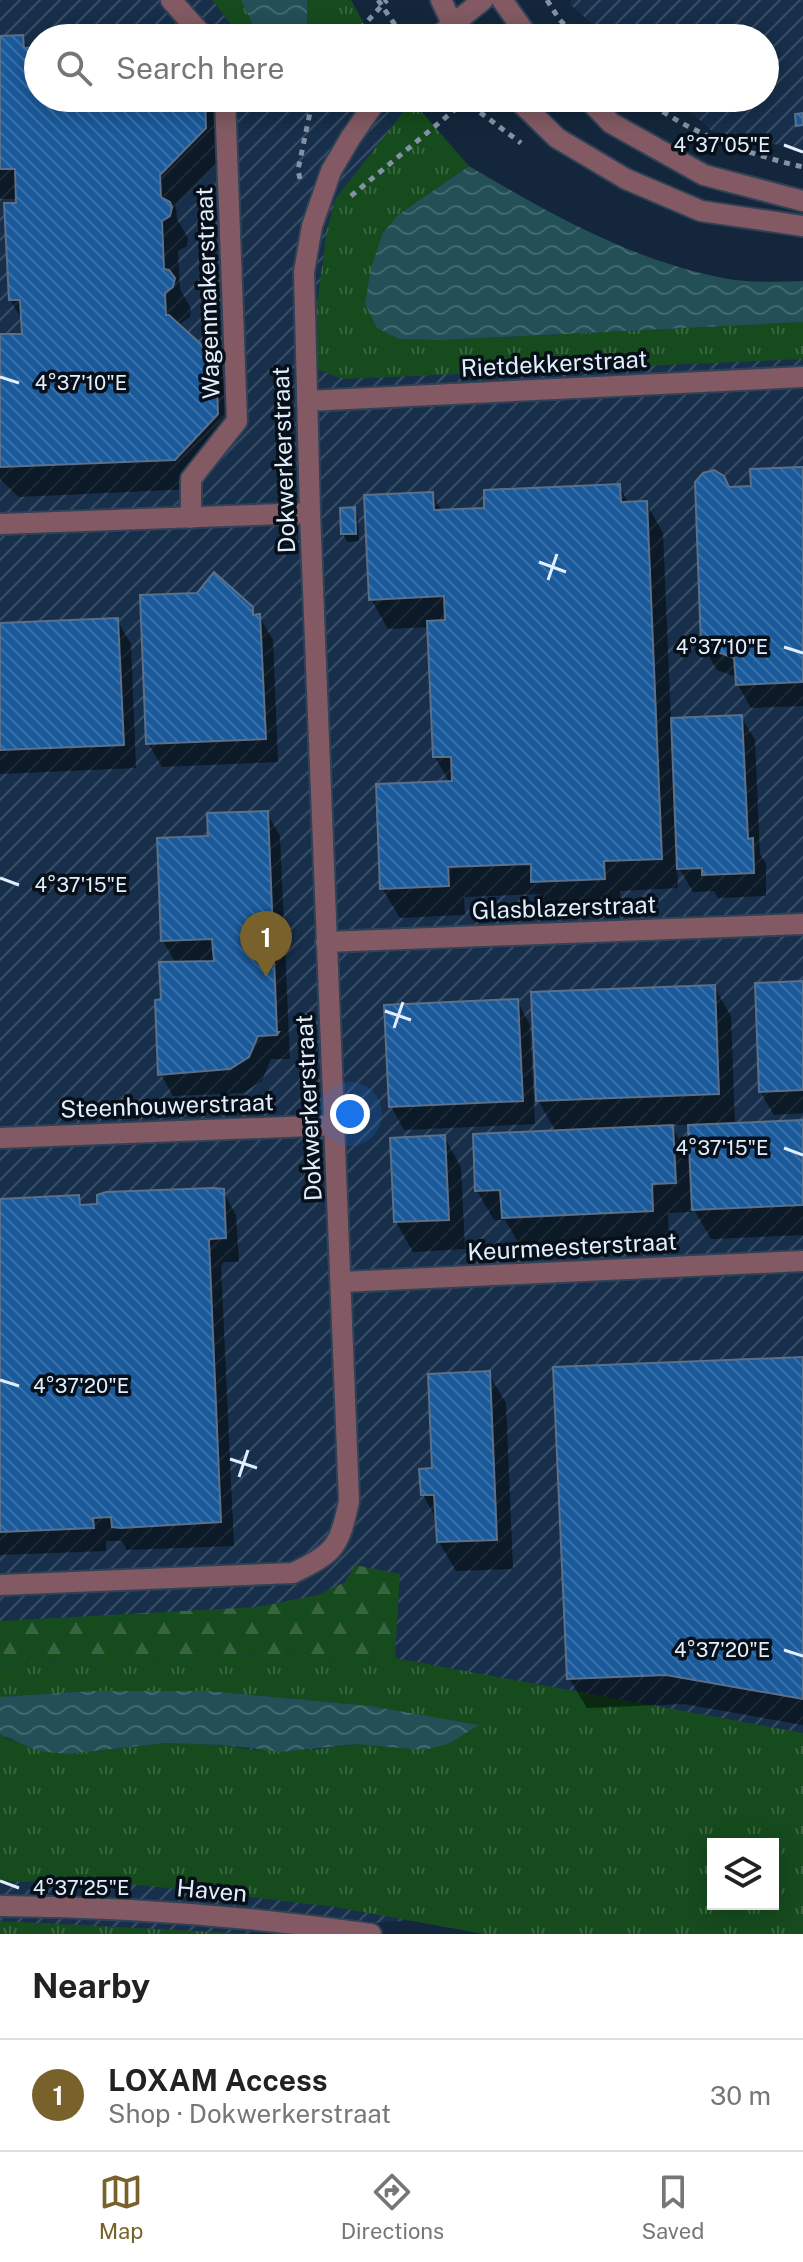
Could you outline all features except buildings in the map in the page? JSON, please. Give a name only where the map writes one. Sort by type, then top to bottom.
[{"type":"street","points":[[171,0],[192,24]]},
{"type":"street","points":[[441,0],[455,24]]},
{"type":"street","points":[[463,24],[483,0]]},
{"type":"street","points":[[502,0],[519,24]]},
{"type":"street","name":"Wagenmakerstraat","points":[[191,518],[191,479],[237,421],[226,112]]},
{"type":"street","name":"Dokwerkerstraat","points":[[0,1585],[293,1573],[325,1557],[341,1537],[349,1501],[310,513],[304,272],[312,226],[331,171],[368,112]]},
{"type":"street","points":[[530,112],[557,138],[626,179],[701,211],[803,226]]},
{"type":"street","points":[[600,112],[611,123],[704,175],[803,201]]},
{"type":"street","name":"Rietdekkerstraat","points":[[307,401],[803,377]]},
{"type":"street","points":[[0,524],[310,513]]},
{"type":"street","name":"Glasblazerstraat","points":[[326,942],[803,924]]},
{"type":"street","name":"Steenhouwerstraat","points":[[0,1138],[335,1125]]},
{"type":"street","name":"Keurmeesterstraat","points":[[342,1282],[803,1261]]},
{"type":"street","name":"Haven","points":[[0,1906],[94,1907],[213,1916],[371,1934]]},
{"type":"path","points":[[362,24],[379,2],[387,0]]},
{"type":"path","points":[[547,0],[564,24]]},
{"type":"path","points":[[379,2],[394,24]]},
{"type":"path","points":[[349,197],[452,112]]},
{"type":"path","points":[[667,112],[712,138],[764,158],[803,167]]},
{"type":"shaded area","points":[[0,0],[320,0],[338,24],[24,24],[24,112],[404,112],[570,333],[803,321],[803,1889],[779,1853],[779,1838],[707,1838],[707,1896],[241,1934],[0,1934]]},
{"type":"shaded area","points":[[570,0],[803,0],[803,150],[712,131],[691,112],[779,112],[779,24],[592,24],[572,6]]},
{"type":"green space","points":[[212,0],[241,0],[252,24],[231,24]]},
{"type":"green space","points":[[307,0],[351,0],[364,24],[306,24]]},
{"type":"green space","points":[[403,112],[422,112],[469,166],[398,215],[441,340],[803,322],[803,359],[344,379],[316,369],[315,320],[327,229],[336,198]]},
{"type":"green space","points":[[355,1565],[400,1574],[395,1658],[234,1654],[0,1665],[0,1621],[256,1607],[318,1595],[345,1582]]},
{"type":"green space","points":[[234,1654],[395,1658],[803,1733],[803,1934],[484,1934],[335,1907],[233,1895],[129,1884],[0,1881],[0,1734],[10,1740],[67,1754],[165,1743],[227,1745],[252,1750],[312,1750],[356,1744],[375,1745],[478,1726],[370,1706],[208,1691],[92,1691],[0,1697],[0,1665]]},
{"type":"green space","points":[[0,1921],[253,1934],[0,1934]]},
{"type":"water","points":[[241,0],[307,0],[306,24],[252,24]]},
{"type":"water","points":[[469,166],[591,233],[656,260],[733,280],[803,281],[803,322],[441,340],[399,339],[377,328],[365,304],[371,268],[383,233],[398,215]]},
{"type":"water","points":[[92,1691],[208,1691],[370,1706],[479,1725],[448,1744],[424,1750],[356,1744],[280,1752],[227,1745],[165,1743],[67,1754],[38,1751],[0,1734],[0,1697]]},
{"type":"place","name":"LOXAM Access","points":[[266,977]]}]
